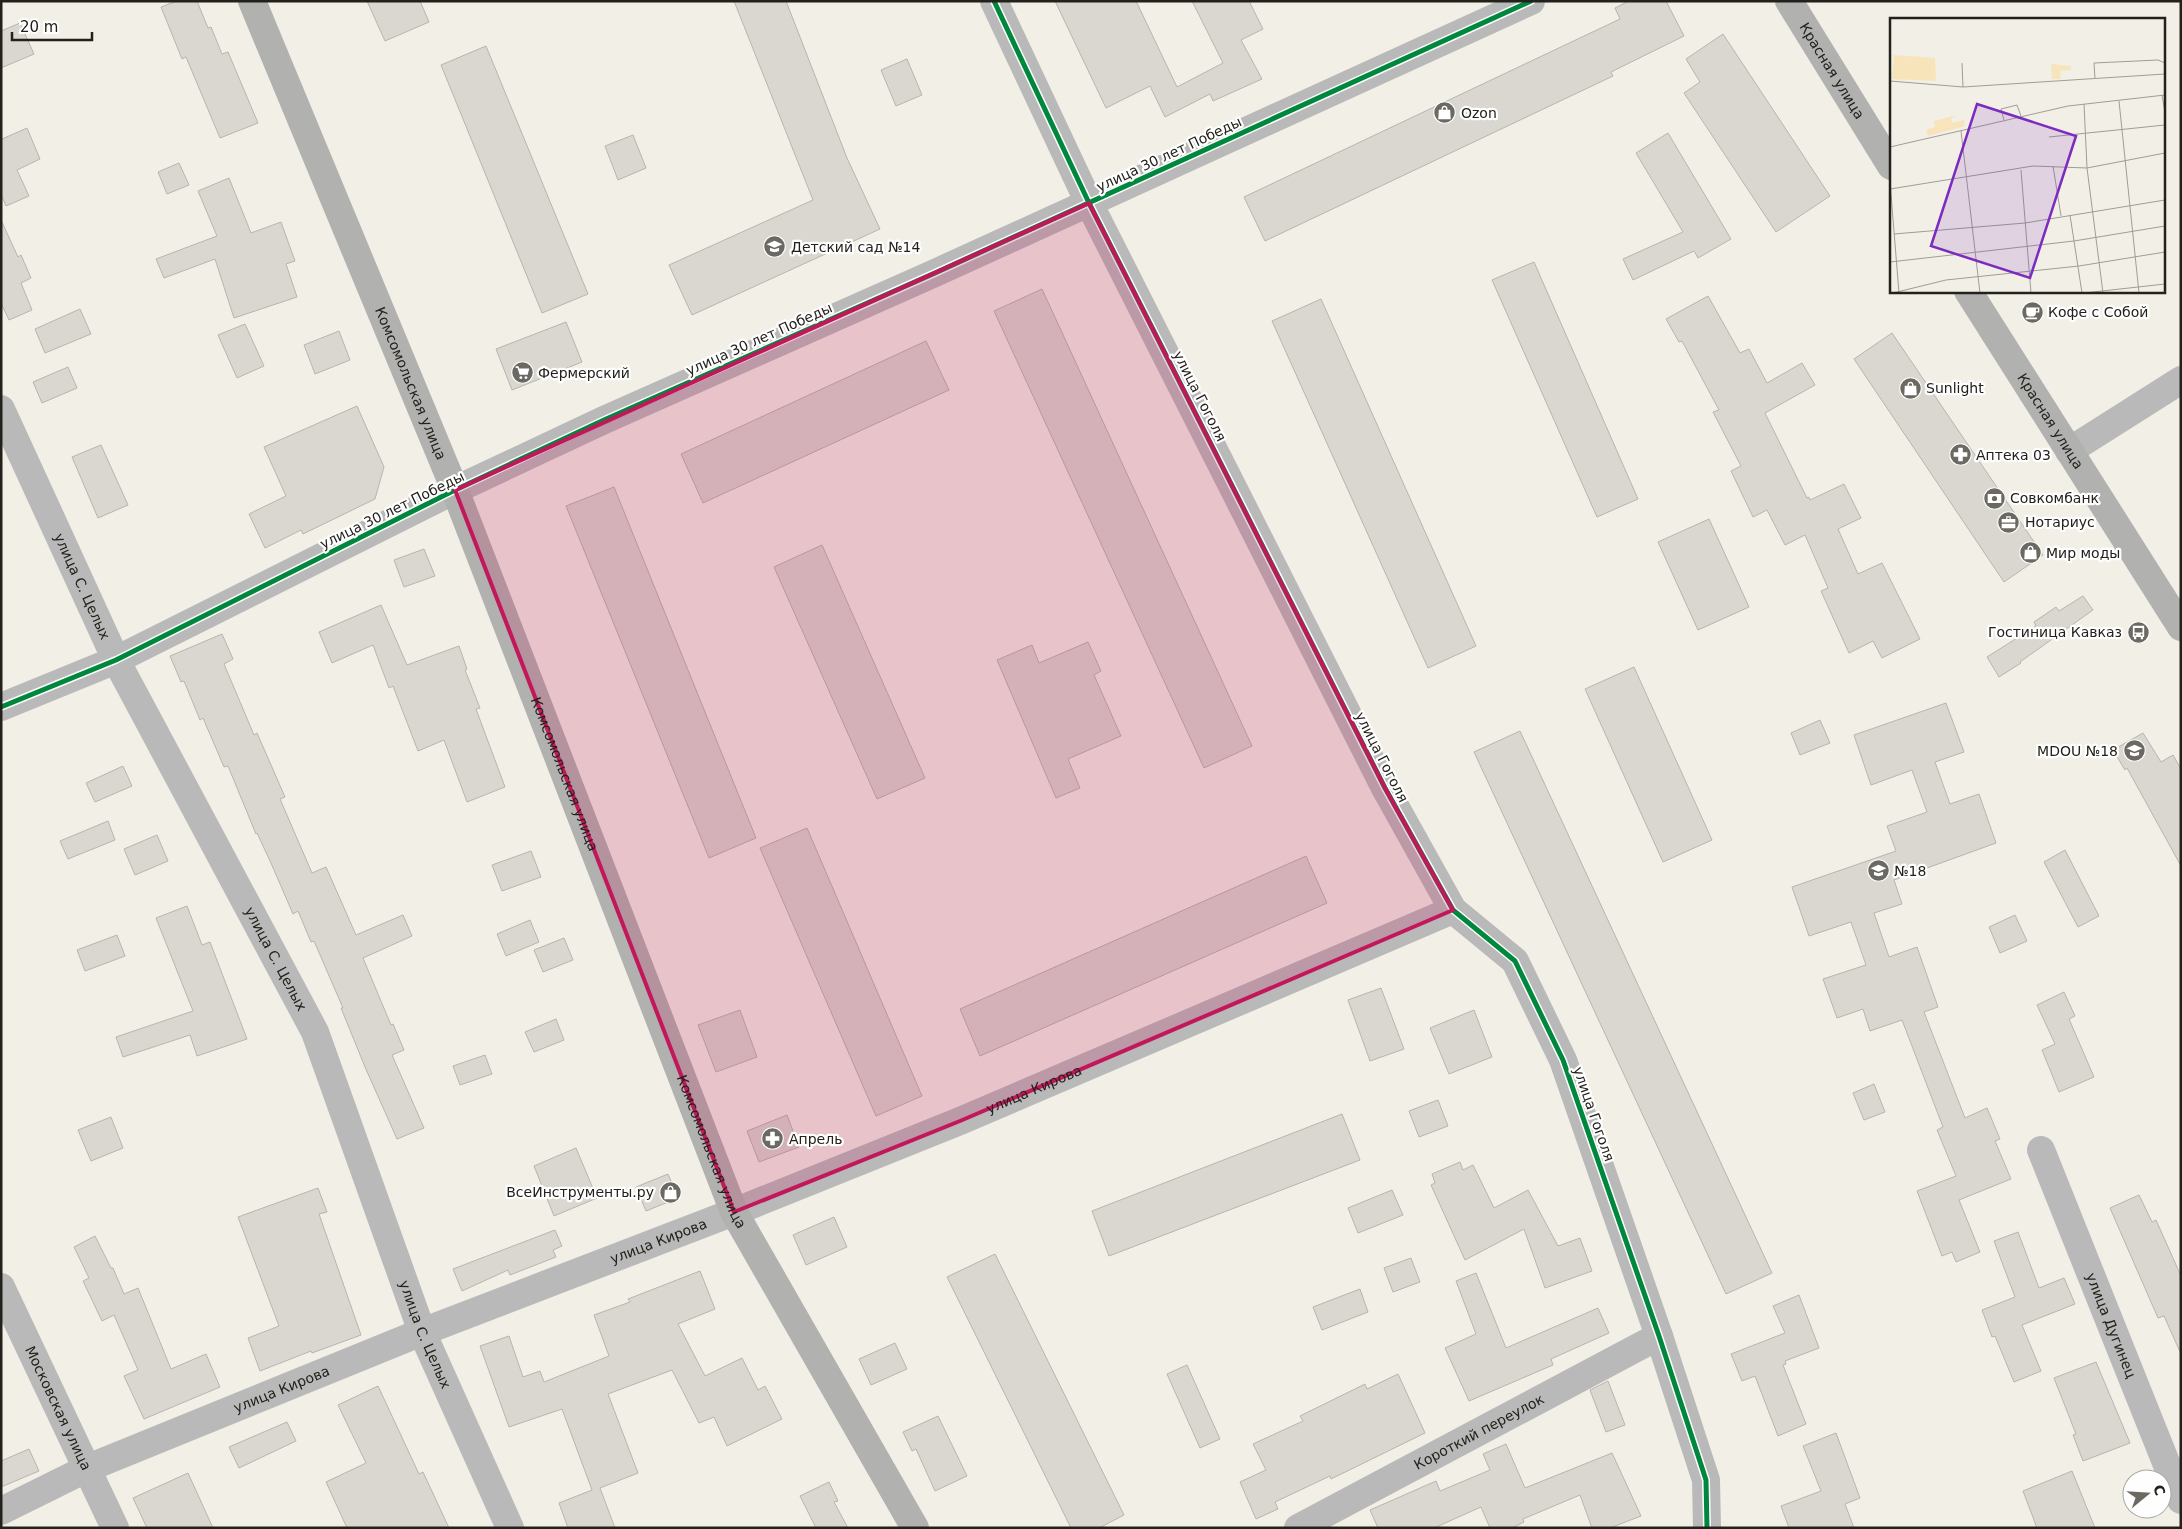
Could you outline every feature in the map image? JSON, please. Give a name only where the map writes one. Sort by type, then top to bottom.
[{"type":"main road","name":"Комсомольская улица","points":[[252,1],[455,490],[734,1212],[915,1528]]},
{"type":"main road","name":"Красная улица","points":[[1789,1],[1890,164]]},
{"type":"main road","name":"Красная улица","points":[[1969,292],[2181,627]]},
{"type":"street","name":"улица Гоголя","points":[[994,1],[1088,203],[1385,788],[1452,910],[1515,961],[1563,1060],[1659,1336],[1706,1480],[1707,1528]]},
{"type":"street","name":"улица 30 лет Победы","points":[[1,707],[116,660],[455,490],[604,420],[1088,203],[1531,1]]},
{"type":"street","points":[[2069,452],[2181,380]]},
{"type":"street","name":"улица С. Целых","points":[[1,409],[116,660],[314,1032],[422,1332],[510,1528]]},
{"type":"street","name":"улица Кирова","points":[[1,1511],[88,1468],[422,1332],[734,1212],[960,1121],[1452,910]]},
{"type":"street","name":"улица Дугинец","points":[[2041,1150],[2181,1500]]},
{"type":"street","name":"Московская улица","points":[[1,1287],[88,1468],[114,1528]]},
{"type":"street","name":"Короткий переулок","points":[[1298,1528],[1659,1336]]},
{"type":"highlighted area","points":[[1089,203],[1385,788],[1453,910],[960,1121],[734,1212],[455,490]]},
{"type":"building","points":[[177,1],[197,1],[208,28],[211,27],[222,54],[228,52],[258,123],[220,138],[186,57],[182,59],[161,7]]},
{"type":"building","points":[[367,1],[420,1],[429,22],[385,41]]},
{"type":"building","points":[[734,1],[786,1],[847,158],[880,229],[692,315],[669,265],[813,200]]},
{"type":"building","points":[[1055,1],[1136,1],[1177,87],[1223,63],[1192,1],[1249,1],[1263,29],[1241,40],[1262,79],[1213,101],[1210,94],[1165,117],[1150,86],[1106,108]]},
{"type":"building","points":[[1629,1],[1666,1],[1684,36],[1611,72],[1613,76],[1265,241],[1244,197],[1620,19],[1615,8]]},
{"type":"building","points":[[20,23],[34,54],[1,68],[1,31]]},
{"type":"building","points":[[1723,34],[1830,196],[1776,232],[1684,93],[1700,82],[1686,59]]},
{"type":"building","points":[[486,46],[588,294],[542,313],[441,65]]},
{"type":"building","points":[[907,59],[922,95],[896,106],[881,70]]},
{"type":"building","points":[[27,128],[40,159],[17,170],[29,196],[6,206],[1,194],[1,137],[2,139]]},
{"type":"building","points":[[1668,133],[1731,239],[1698,258],[1694,251],[1633,280],[1623,259],[1683,232],[1636,153]]},
{"type":"building","points":[[633,135],[646,168],[618,180],[605,146]]},
{"type":"building","points":[[179,163],[189,185],[167,194],[158,172]]},
{"type":"building","points":[[229,178],[251,233],[281,222],[295,261],[286,264],[297,297],[234,318],[215,259],[164,278],[156,259],[217,236],[198,191]]},
{"type":"building","points":[[1,220],[18,257],[21,255],[31,278],[21,283],[32,310],[9,320],[1,303]]},
{"type":"building","points":[[1534,262],[1638,499],[1597,517],[1492,280]]},
{"type":"building","points":[[1042,289],[1252,746],[1204,768],[994,311]]},
{"type":"building","points":[[1708,296],[1740,353],[1749,349],[1767,383],[1802,363],[1815,385],[1765,413],[1807,498],[1809,497],[1810,500],[1844,484],[1861,518],[1838,529],[1858,574],[1882,563],[1920,639],[1882,658],[1873,641],[1849,653],[1821,591],[1828,588],[1805,535],[1785,545],[1767,510],[1753,517],[1731,471],[1741,466],[1713,412],[1719,410],[1682,341],[1679,342],[1666,319]]},
{"type":"building","points":[[1321,299],[1476,646],[1428,668],[1272,321]]},
{"type":"building","points":[[80,309],[91,334],[45,353],[35,329]]},
{"type":"building","points":[[566,322],[582,362],[512,390],[496,349]]},
{"type":"building","points":[[245,324],[264,366],[237,378],[218,335]]},
{"type":"building","points":[[339,331],[350,360],[315,374],[304,345]]},
{"type":"building","points":[[1892,333],[2043,555],[2004,582],[1854,359]]},
{"type":"building","points":[[926,341],[949,390],[703,503],[681,454]]},
{"type":"building","points":[[68,367],[77,388],[42,403],[33,382]]},
{"type":"building","points":[[357,406],[384,467],[375,499],[303,534],[301,530],[265,548],[249,514],[286,496],[264,447]]},
{"type":"building","points":[[101,445],[128,505],[98,518],[72,457]]},
{"type":"building","points":[[614,487],[756,838],[709,858],[566,506]]},
{"type":"building","points":[[1709,519],[1749,607],[1698,630],[1658,542]]},
{"type":"building","points":[[822,545],[925,778],[877,799],[774,567]]},
{"type":"building","points":[[424,549],[435,576],[404,587],[394,560]]},
{"type":"building","points":[[2083,596],[2093,610],[1999,677],[1987,657],[2036,626],[2034,622],[2056,607],[2059,611]]},
{"type":"building","points":[[381,605],[407,665],[459,646],[467,669],[465,670],[480,708],[476,709],[505,787],[467,802],[444,740],[418,751],[393,686],[389,688],[373,645],[332,663],[319,632]]},
{"type":"building","points":[[222,634],[233,659],[224,664],[254,735],[257,733],[285,797],[280,799],[312,873],[326,867],[356,935],[403,915],[412,936],[363,958],[391,1025],[393,1024],[404,1050],[392,1055],[424,1128],[397,1139],[365,1067],[341,1008],[343,1008],[314,941],[311,942],[298,911],[293,914],[256,834],[228,766],[224,767],[203,718],[200,720],[184,681],[181,682],[170,656]]},
{"type":"building","points":[[1088,642],[1101,671],[1094,675],[1121,736],[1068,759],[1080,788],[1056,798],[997,660],[1032,645],[1039,663]]},
{"type":"building","points":[[1634,667],[1712,840],[1663,862],[1585,689]]},
{"type":"building","name":"№18","points":[[1946,703],[1964,752],[1935,762],[1950,804],[1979,794],[1996,843],[1894,880],[1902,904],[1874,913],[1889,957],[1917,947],[1938,1007],[1924,1012],[1965,1118],[1987,1108],[2000,1139],[1995,1141],[2011,1179],[1959,1200],[1980,1252],[1956,1262],[1952,1252],[1942,1256],[1917,1191],[1956,1176],[1937,1130],[1943,1127],[1902,1020],[1870,1031],[1863,1009],[1837,1018],[1823,979],[1866,965],[1851,922],[1809,936],[1792,887],[1896,851],[1887,826],[1927,812],[1912,770],[1871,785],[1854,735]]},
{"type":"building","points":[[1820,720],[1830,743],[1800,755],[1791,733]]},
{"type":"building","points":[[1520,731],[1772,1273],[1726,1294],[1474,752]]},
{"type":"building","points":[[2143,733],[2161,762],[2173,755],[2181,769],[2181,866],[2127,768],[2125,770],[2113,750]]},
{"type":"building","points":[[123,766],[132,786],[95,802],[86,783]]},
{"type":"building","points":[[108,821],[115,840],[68,859],[60,841]]},
{"type":"building","points":[[807,828],[922,1096],[876,1116],[760,848]]},
{"type":"building","points":[[157,835],[168,861],[135,875],[124,849]]},
{"type":"building","points":[[2065,850],[2099,916],[2078,927],[2044,862]]},
{"type":"building","points":[[531,851],[541,877],[502,891],[492,865]]},
{"type":"building","points":[[1306,856],[1327,903],[980,1056],[960,1009]]},
{"type":"building","points":[[187,906],[202,945],[210,942],[247,1039],[197,1056],[190,1035],[123,1057],[116,1037],[193,1011],[156,918]]},
{"type":"building","points":[[2015,915],[2027,941],[2000,953],[1989,927]]},
{"type":"building","points":[[530,920],[539,942],[506,956],[497,934]]},
{"type":"building","points":[[117,935],[125,956],[85,971],[77,950]]},
{"type":"building","points":[[564,938],[573,960],[543,972],[534,950]]},
{"type":"building","points":[[1381,988],[1404,1049],[1370,1061],[1348,1000]]},
{"type":"building","points":[[2064,992],[2075,1016],[2069,1019],[2094,1077],[2059,1092],[2042,1050],[2055,1044],[2037,1005]]},
{"type":"building","points":[[740,1010],[757,1057],[716,1072],[698,1025]]},
{"type":"building","points":[[1474,1010],[1492,1057],[1449,1074],[1430,1028]]},
{"type":"building","points":[[556,1019],[564,1040],[534,1052],[525,1032]]},
{"type":"building","points":[[485,1055],[492,1074],[460,1085],[453,1066]]},
{"type":"building","points":[[1874,1084],[1885,1112],[1864,1120],[1853,1093]]},
{"type":"building","points":[[1438,1100],[1448,1126],[1419,1137],[1409,1111]]},
{"type":"building","points":[[1342,1114],[1360,1160],[1109,1256],[1092,1211]]},
{"type":"building","name":"Апрель","points":[[787,1115],[799,1147],[759,1162],[747,1131]]},
{"type":"building","points":[[111,1117],[123,1148],[91,1161],[78,1130]]},
{"type":"building","points":[[576,1148],[597,1198],[554,1216],[534,1166]]},
{"type":"building","points":[[1460,1162],[1463,1170],[1473,1165],[1494,1208],[1528,1190],[1558,1246],[1580,1238],[1592,1271],[1545,1288],[1524,1229],[1465,1260],[1431,1185],[1435,1183],[1432,1174]]},
{"type":"building","points":[[668,1174],[678,1198],[646,1211],[636,1187]]},
{"type":"building","points":[[318,1188],[327,1212],[319,1214],[361,1335],[312,1353],[311,1351],[260,1371],[248,1338],[279,1326],[238,1217]]},
{"type":"building","points":[[1392,1190],[1403,1215],[1358,1233],[1348,1208]]},
{"type":"building","points":[[2139,1195],[2152,1222],[2156,1220],[2181,1276],[2181,1354],[2164,1316],[2158,1318],[2110,1208]]},
{"type":"building","points":[[834,1217],[847,1247],[806,1265],[793,1235]]},
{"type":"building","points":[[555,1230],[562,1246],[553,1250],[556,1257],[510,1275],[508,1270],[462,1291],[453,1269]]},
{"type":"building","points":[[2018,1232],[2039,1288],[2064,1278],[2075,1304],[2022,1325],[2041,1371],[2014,1382],[1995,1336],[1992,1337],[1982,1310],[2015,1297],[1994,1241]]},
{"type":"building","points":[[95,1236],[111,1268],[113,1268],[124,1294],[138,1288],[171,1369],[206,1354],[220,1387],[144,1419],[124,1376],[138,1370],[114,1315],[102,1321],[83,1281],[89,1278],[74,1247]]},
{"type":"building","points":[[995,1254],[1124,1515],[1099,1528],[1071,1528],[947,1277]]},
{"type":"building","points":[[1411,1258],[1420,1282],[1393,1292],[1384,1268]]},
{"type":"building","points":[[700,1271],[715,1309],[678,1324],[705,1376],[742,1358],[758,1390],[765,1386],[782,1419],[727,1446],[714,1417],[699,1423],[672,1370],[608,1394],[638,1473],[600,1488],[615,1528],[568,1528],[559,1503],[592,1490],[562,1409],[509,1427],[480,1346],[509,1336],[523,1377],[540,1371],[544,1382],[609,1356],[594,1315],[630,1302],[628,1299]]},
{"type":"building","points":[[1476,1273],[1506,1348],[1598,1308],[1609,1333],[1551,1359],[1553,1365],[1469,1401],[1445,1348],[1476,1334],[1456,1281]]},
{"type":"building","points":[[1360,1289],[1368,1312],[1322,1330],[1313,1307]]},
{"type":"building","points":[[1799,1295],[1819,1348],[1785,1361],[1786,1364],[1783,1365],[1806,1424],[1778,1436],[1755,1376],[1742,1381],[1731,1354],[1785,1333],[1773,1306]]},
{"type":"building","points":[[895,1343],[907,1369],[871,1385],[859,1359]]},
{"type":"building","points":[[2096,1362],[2130,1443],[2083,1461],[2073,1435],[2076,1434],[2054,1378]]},
{"type":"building","points":[[1187,1365],[1220,1439],[1200,1448],[1167,1374]]},
{"type":"building","points":[[1398,1374],[1425,1433],[1331,1479],[1330,1476],[1275,1502],[1278,1509],[1256,1519],[1240,1482],[1266,1470],[1253,1444],[1303,1421],[1300,1416],[1365,1384],[1367,1389]]},
{"type":"building","points":[[1608,1381],[1625,1425],[1606,1432],[1590,1390]]},
{"type":"building","points":[[378,1386],[419,1474],[423,1472],[449,1528],[347,1528],[326,1482],[366,1463],[338,1405]]},
{"type":"building","points":[[938,1416],[967,1476],[935,1491],[916,1449],[912,1451],[903,1432]]},
{"type":"building","points":[[287,1422],[296,1441],[239,1468],[229,1447]]},
{"type":"building","points":[[1836,1433],[1860,1498],[1845,1504],[1854,1528],[1789,1528],[1781,1506],[1821,1491],[1803,1446]]},
{"type":"building","points":[[1506,1444],[1525,1488],[1612,1453],[1641,1516],[1610,1528],[1592,1528],[1580,1495],[1523,1519],[1524,1522],[1512,1528],[1490,1528],[1481,1507],[1434,1528],[1378,1528],[1370,1510],[1436,1481],[1440,1491],[1490,1470],[1483,1454]]},
{"type":"building","points":[[29,1449],[39,1471],[1,1487],[1,1461]]},
{"type":"building","points":[[2072,1471],[2095,1528],[2037,1528],[2023,1491]]},
{"type":"building","points":[[188,1473],[213,1528],[147,1528],[133,1498]]},
{"type":"building","points":[[829,1482],[838,1501],[834,1502],[848,1528],[816,1528],[800,1496]]},
{"type":"cycle path","points":[[994,1],[1089,203],[1385,788],[1453,910],[1515,961],[1563,1060],[1659,1336],[1706,1480],[1707,1528]]},
{"type":"cycle path","points":[[1,707],[116,660],[455,490],[604,420],[935,273],[1531,1]]},
{"type":"place","name":"Ozon","points":[[1445,113]]},
{"type":"place","name":"Детский сад №14","points":[[775,247]]},
{"type":"place","name":"Кофе с Собой","points":[[2032,312]]},
{"type":"place","name":"Фермерский","points":[[522,373]]},
{"type":"place","name":"Sunlight","points":[[1910,388]]},
{"type":"place","name":"Аптека 03","points":[[1960,455]]},
{"type":"place","name":"Совкомбанк","points":[[1994,498]]},
{"type":"place","name":"Нотариус","points":[[2009,522]]},
{"type":"place","name":"Мир моды","points":[[2030,553]]},
{"type":"place","name":"Гостиница Кавказ","points":[[2138,632]]},
{"type":"place","name":"MDOU №18","points":[[2134,751]]},
{"type":"place","name":"№18","points":[[1878,871]]},
{"type":"place","name":"Апрель","points":[[773,1139]]},
{"type":"place","name":"ВсеИнструменты.ру","points":[[670,1192]]}]
